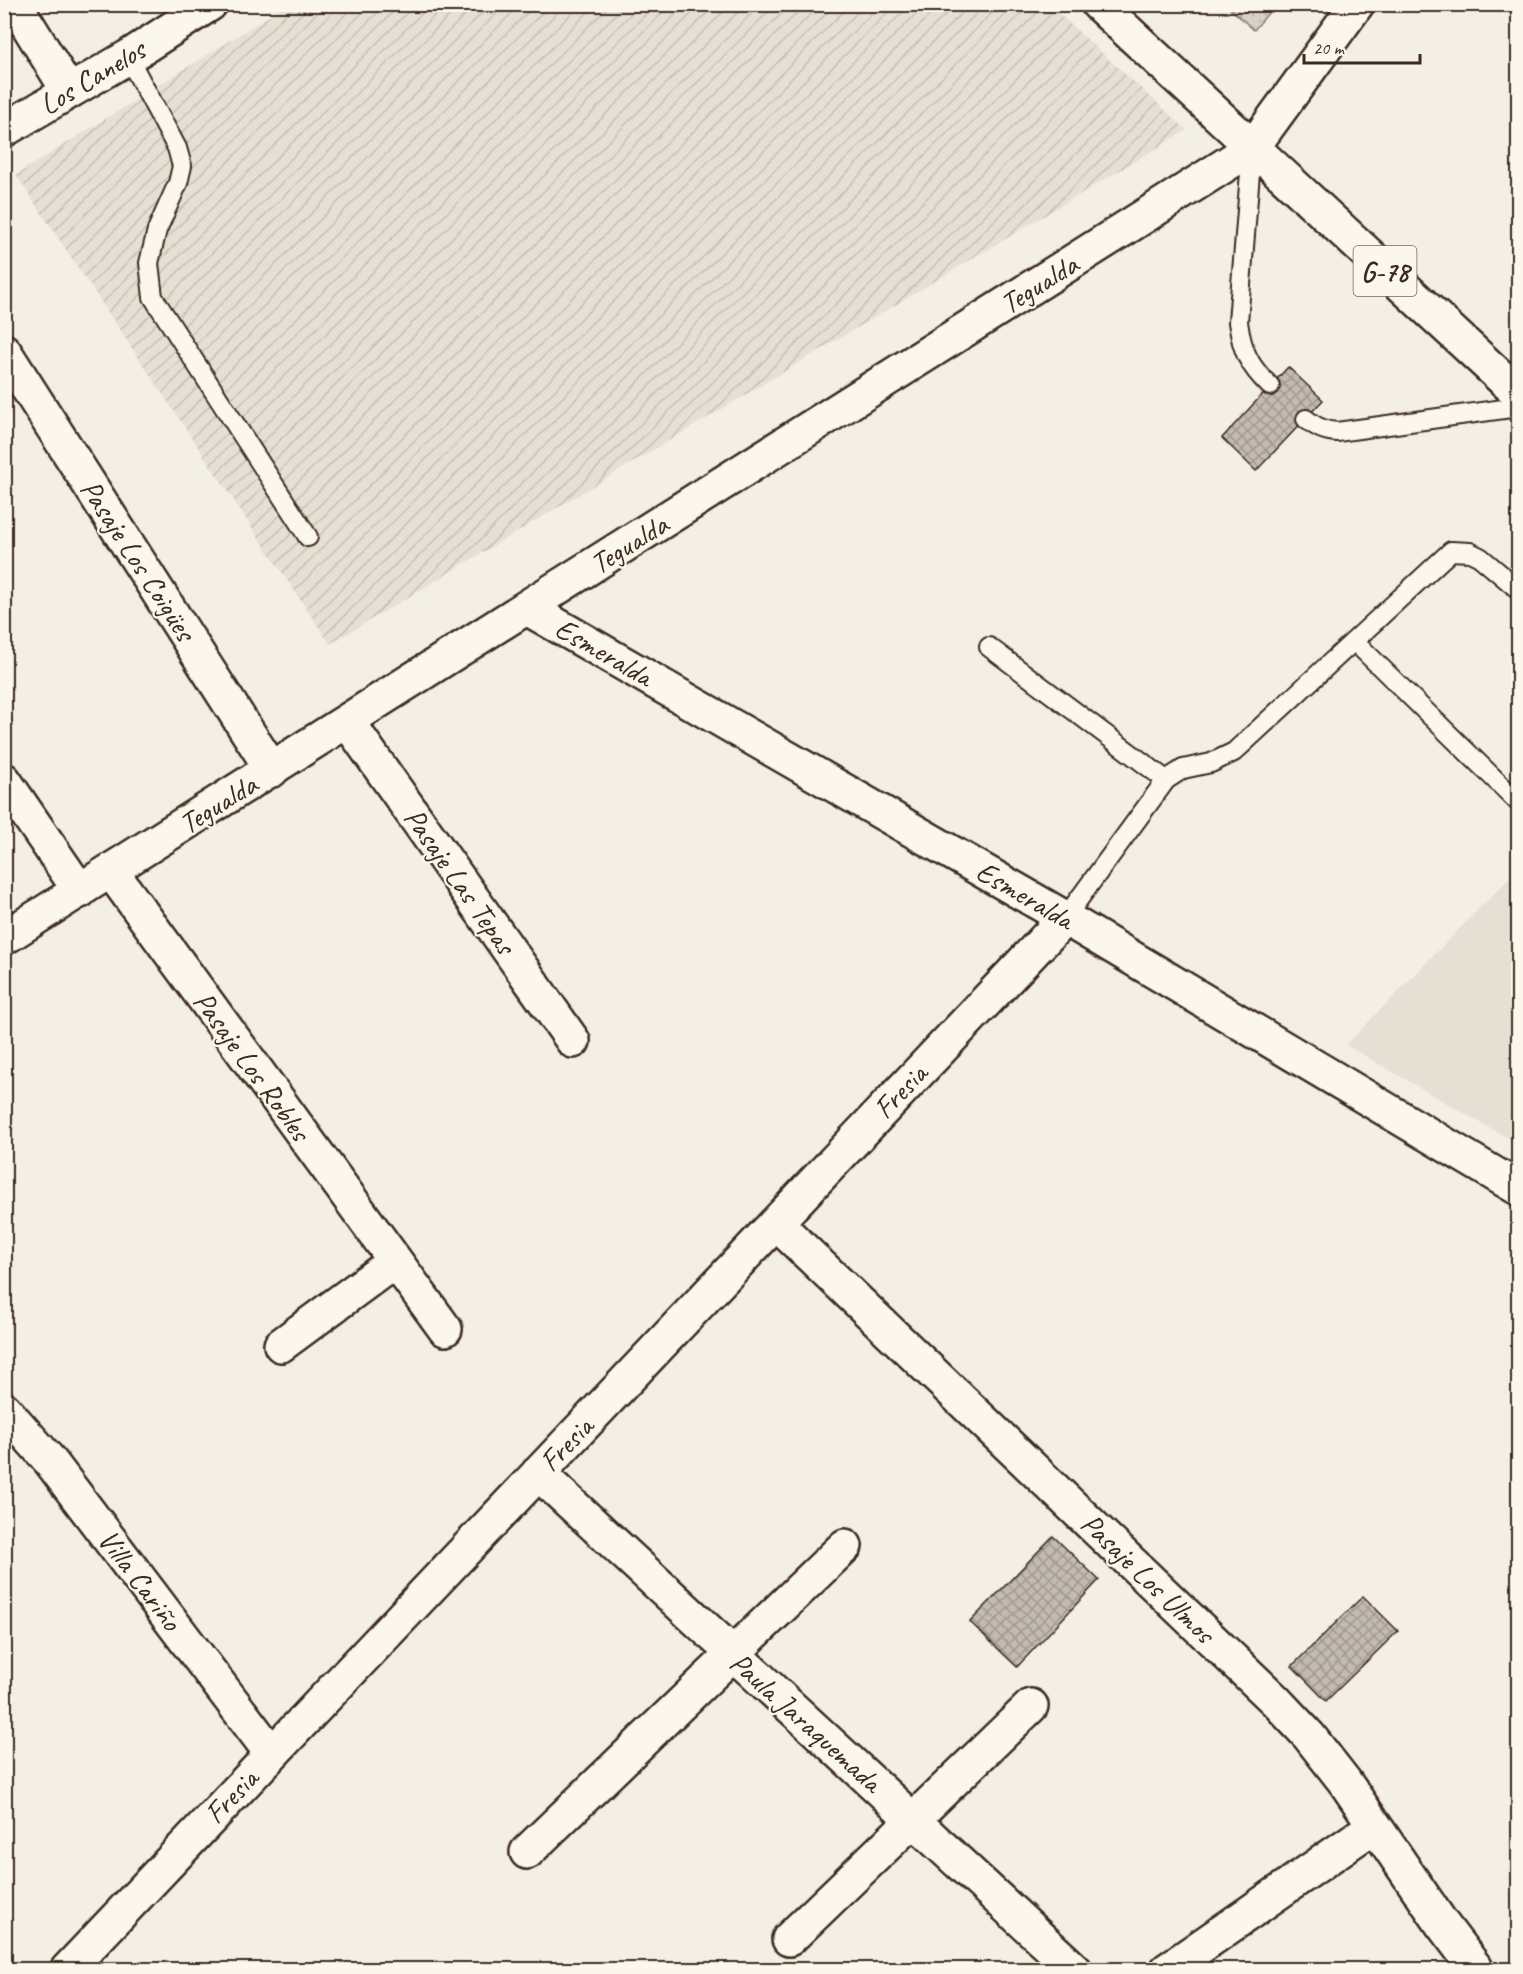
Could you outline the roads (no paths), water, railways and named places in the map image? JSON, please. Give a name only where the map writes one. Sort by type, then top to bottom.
[{"type":"street","points":[[15,4],[69,92]]},
{"type":"street","name":"Los Canelos","points":[[4,130],[128,57],[210,4]]},
{"type":"street","name":"G-78","points":[[1098,4],[1518,393]]},
{"type":"street","points":[[1252,148],[1357,4]]},
{"type":"street","name":"Tegualda","points":[[4,939],[1252,148]]},
{"type":"street","name":"Pasaje Los Coigües","points":[[4,351],[272,770]]},
{"type":"street","name":"Esmeralda","points":[[527,608],[1065,918],[1518,1188]]},
{"type":"street","name":"Pasaje Las Tepas","points":[[348,722],[573,1041]]},
{"type":"street","points":[[4,780],[80,891]]},
{"type":"street","name":"Pasaje Los Robles","points":[[111,871],[445,1329]]},
{"type":"street","name":"Fresia","points":[[67,1970],[1065,918]]},
{"type":"street","name":"Pasaje Los Ulmos","points":[[776,1223],[1310,1736],[1477,1970]]},
{"type":"street","points":[[281,1345],[394,1261]]},
{"type":"street","name":"Villa Cariño","points":[[4,1409],[50,1461],[272,1754]]},
{"type":"street","name":"Paula Jaraquemada","points":[[538,1473],[1076,1970]]},
{"type":"street","points":[[528,1852],[845,1546]]},
{"type":"street","points":[[789,1939],[1031,1706]]},
{"type":"street","points":[[1167,1970],[1374,1826]]},
{"type":"lane","points":[[128,57],[177,148],[182,166],[178,183],[156,230],[149,263],[153,297],[308,537]]},
{"type":"lane","points":[[1252,148],[1238,322],[1244,350],[1249,361],[1270,386]]},
{"type":"lane","points":[[1306,419],[1316,427],[1337,432],[1518,407]]},
{"type":"lane","points":[[1065,918],[1166,780],[1183,769],[1211,763],[1234,752],[1451,551],[1470,552],[1480,557],[1518,589]]},
{"type":"lane","points":[[1354,641],[1517,801]]},
{"type":"lane","points":[[989,647],[1166,780]]}]
